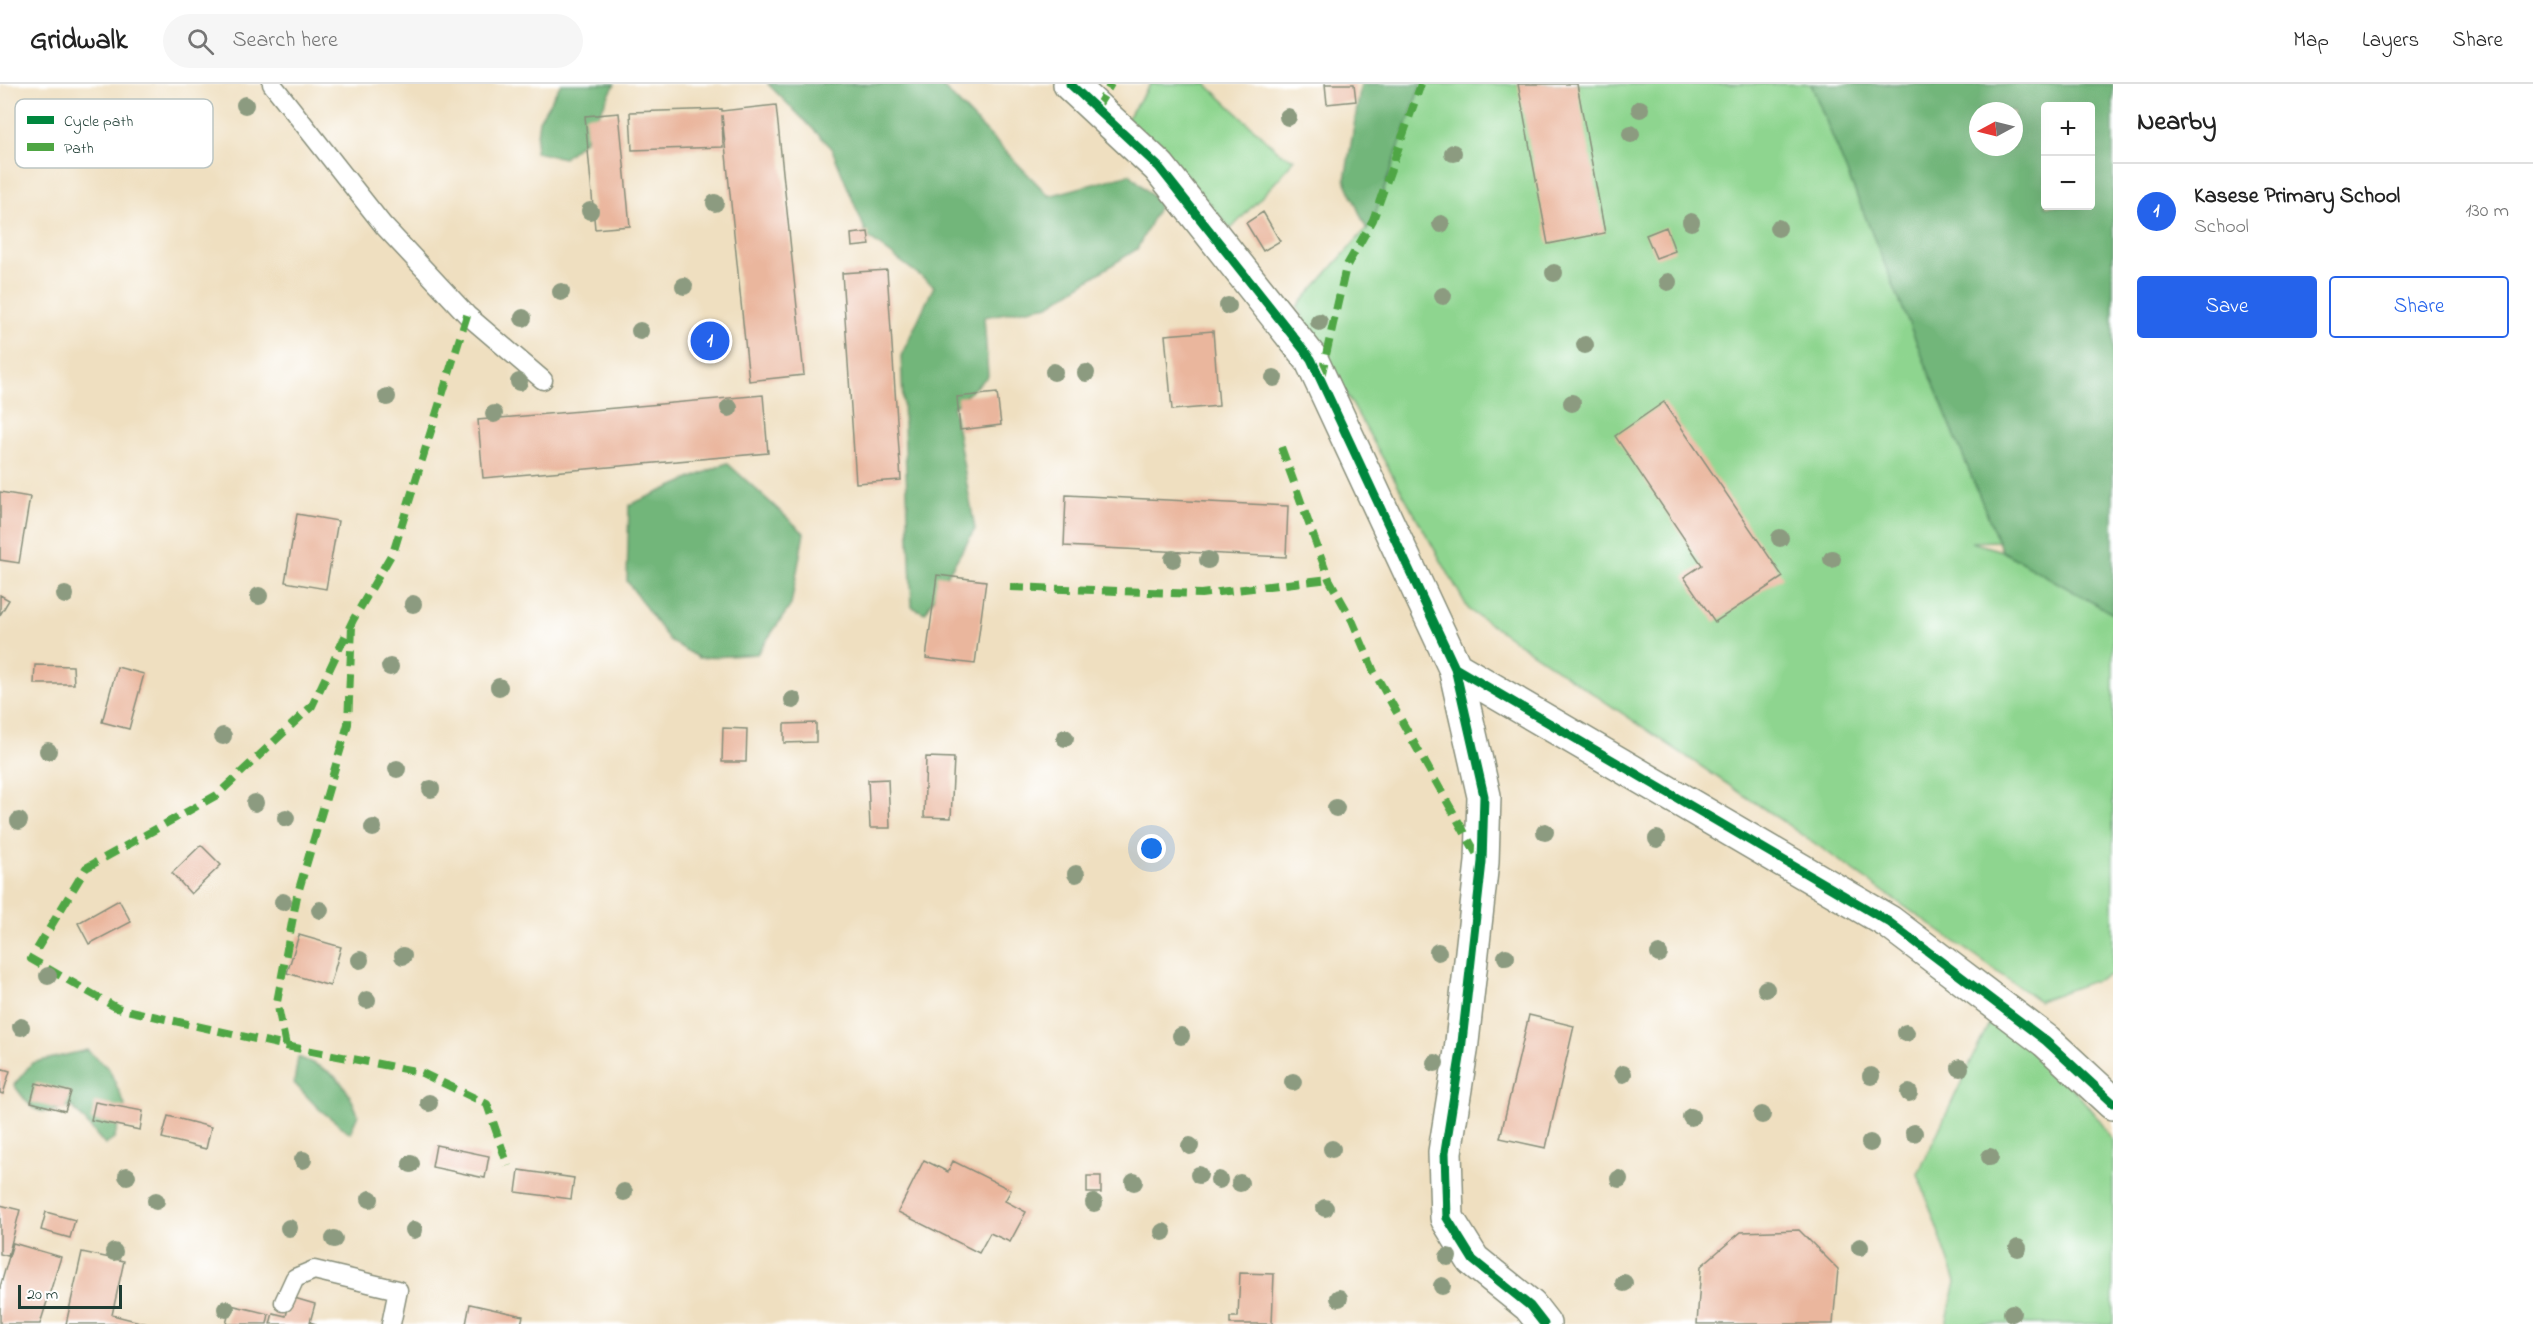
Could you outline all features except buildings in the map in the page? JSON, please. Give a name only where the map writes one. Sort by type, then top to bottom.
[{"type":"street","points":[[1070,84],[1159,167],[1311,358],[1455,668],[1484,796],[1482,862],[1472,957],[1461,1052],[1445,1152],[1447,1218],[1473,1260],[1530,1306],[1544,1324]]},
{"type":"street","points":[[1455,668],[1889,921],[2046,1041],[2113,1103]]},
{"type":"lane","points":[[272,84],[391,233],[467,315],[543,380]]},
{"type":"lane","points":[[284,1302],[295,1278],[314,1270],[398,1290],[391,1324]]},
{"type":"green space","points":[[561,84],[615,84],[585,140],[564,158],[535,152],[539,120]]},
{"type":"green space","points":[[768,84],[940,84],[1049,196],[1130,174],[1160,204],[1137,249],[1049,305],[984,317],[988,376],[953,407],[975,529],[925,613],[912,607],[901,356],[934,286],[868,237],[831,147]]},
{"type":"green space","points":[[1151,84],[1206,84],[1279,152],[1294,159],[1231,229],[1181,171],[1125,121]]},
{"type":"green space","points":[[1361,84],[1421,84],[1373,220],[1367,230],[1345,180]]},
{"type":"green space","points":[[1421,84],[1811,84],[1998,541],[1971,542],[2002,551],[2113,614],[2113,974],[2039,1001],[1800,833],[1469,610],[1297,307],[1373,221]]},
{"type":"green space","points":[[1811,84],[2113,84],[2113,614],[2002,551]]},
{"type":"green space","points":[[727,463],[804,533],[791,605],[757,654],[699,658],[669,640],[627,581],[629,505]]},
{"type":"green space","points":[[1992,1017],[2042,1059],[2073,1090],[2088,1106],[2113,1141],[2113,1324],[1946,1324],[1956,1282],[1918,1174]]},
{"type":"green space","points":[[87,1050],[109,1069],[125,1105],[114,1139],[105,1145],[73,1107],[51,1111],[38,1110],[27,1102],[14,1085],[32,1063]]},
{"type":"green space","points":[[298,1057],[336,1077],[348,1092],[358,1115],[350,1133],[319,1109],[294,1083]]},
{"type":"marked path","points":[[1096,109],[1111,84]]},
{"type":"marked path","points":[[1321,377],[1346,267],[1373,220],[1421,84]]},
{"type":"marked path","points":[[467,315],[394,550],[353,620],[312,706],[217,795],[86,868],[31,959],[117,1008],[286,1046],[420,1072],[487,1104],[508,1166]]},
{"type":"marked path","points":[[1281,447],[1329,579],[1352,620],[1374,672],[1480,860]]},
{"type":"marked path","points":[[1010,587],[1201,594],[1329,579]]},
{"type":"marked path","points":[[286,1046],[277,1002],[297,896],[348,724],[352,626]]},
{"type":"cycle path","points":[[1070,84],[1159,167],[1311,359],[1455,668],[1889,922],[2046,1041],[2113,1103]]},
{"type":"cycle path","points":[[1455,668],[1484,796],[1482,862],[1461,1051],[1445,1152],[1447,1218],[1473,1260],[1530,1306],[1544,1324]]},
{"type":"place","name":"Kasese Primary School","points":[[710,341]]}]
